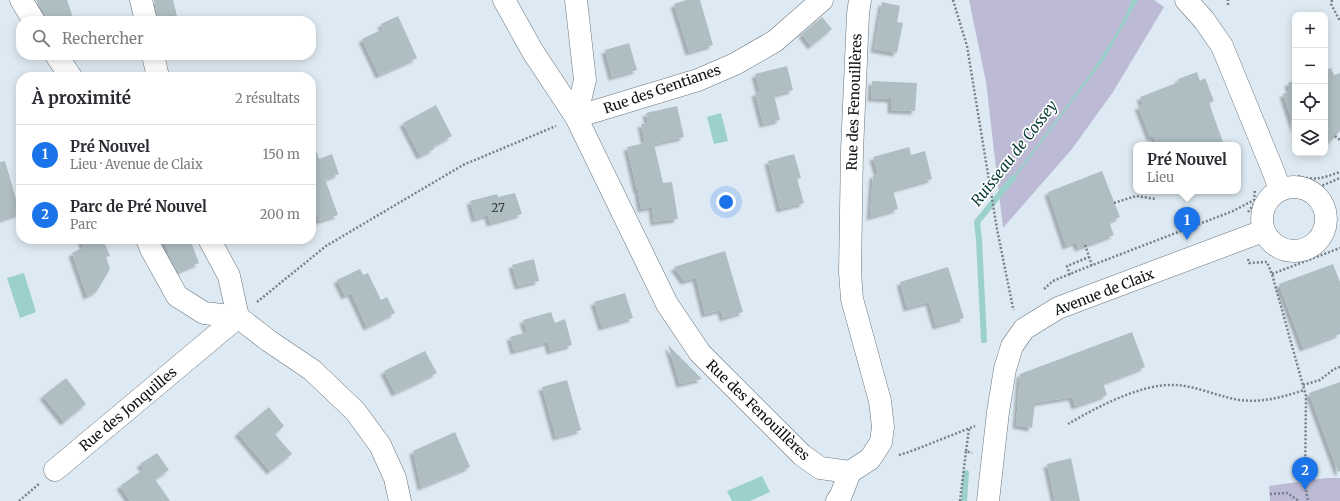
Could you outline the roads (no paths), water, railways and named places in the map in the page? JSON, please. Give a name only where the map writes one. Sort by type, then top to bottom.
[{"type":"street","points":[[21,0],[31,16]]},
{"type":"street","points":[[141,0],[145,16]]},
{"type":"street","name":"Rue des Fenouillères","points":[[504,0],[533,52],[576,117],[667,304],[700,353],[802,455],[820,468],[850,472],[870,459],[881,442],[883,427],[880,401],[852,299],[850,272],[852,151],[858,14],[860,0]]},
{"type":"street","points":[[576,0],[585,80],[576,117]]},
{"type":"street","name":"Rue des Gentianes","points":[[576,117],[698,80],[735,64],[775,41],[822,0]]},
{"type":"street","points":[[1186,0],[1204,20],[1222,46],[1280,190]]},
{"type":"street","points":[[59,60],[68,72]]},
{"type":"street","points":[[154,60],[157,72]]},
{"type":"street","points":[[1300,188],[1310,192],[1318,199],[1332,204],[1323,232],[1316,242],[1305,250],[1293,252],[1280,249],[1270,241],[1264,231],[1261,219],[1264,207],[1270,197],[1280,190],[1300,188]]},
{"type":"street","name":"Avenue de Claix","points":[[988,501],[998,412],[1005,369],[1012,346],[1024,329],[1058,308],[1264,231]]},
{"type":"street","points":[[149,244],[177,296],[204,313],[238,317],[269,341],[312,370],[355,411],[380,445],[396,478],[400,501]]},
{"type":"street","points":[[212,244],[229,276],[238,317]]},
{"type":"street","name":"Rue des Jonquilles","points":[[55,470],[238,317]]},
{"type":"street","points":[[837,501],[850,472]]},
{"type":"waterway","name":"Ruisseau de Cossey","points":[[984,340],[977,222],[1013,178]]},
{"type":"waterway","name":"Ruisseau de Cossey","points":[[964,501],[966,473]]},
{"type":"place","name":"Pré Nouvel","points":[[1187,240]]},
{"type":"place","name":"Parc de Pré Nouvel","points":[[1305,490]]}]
